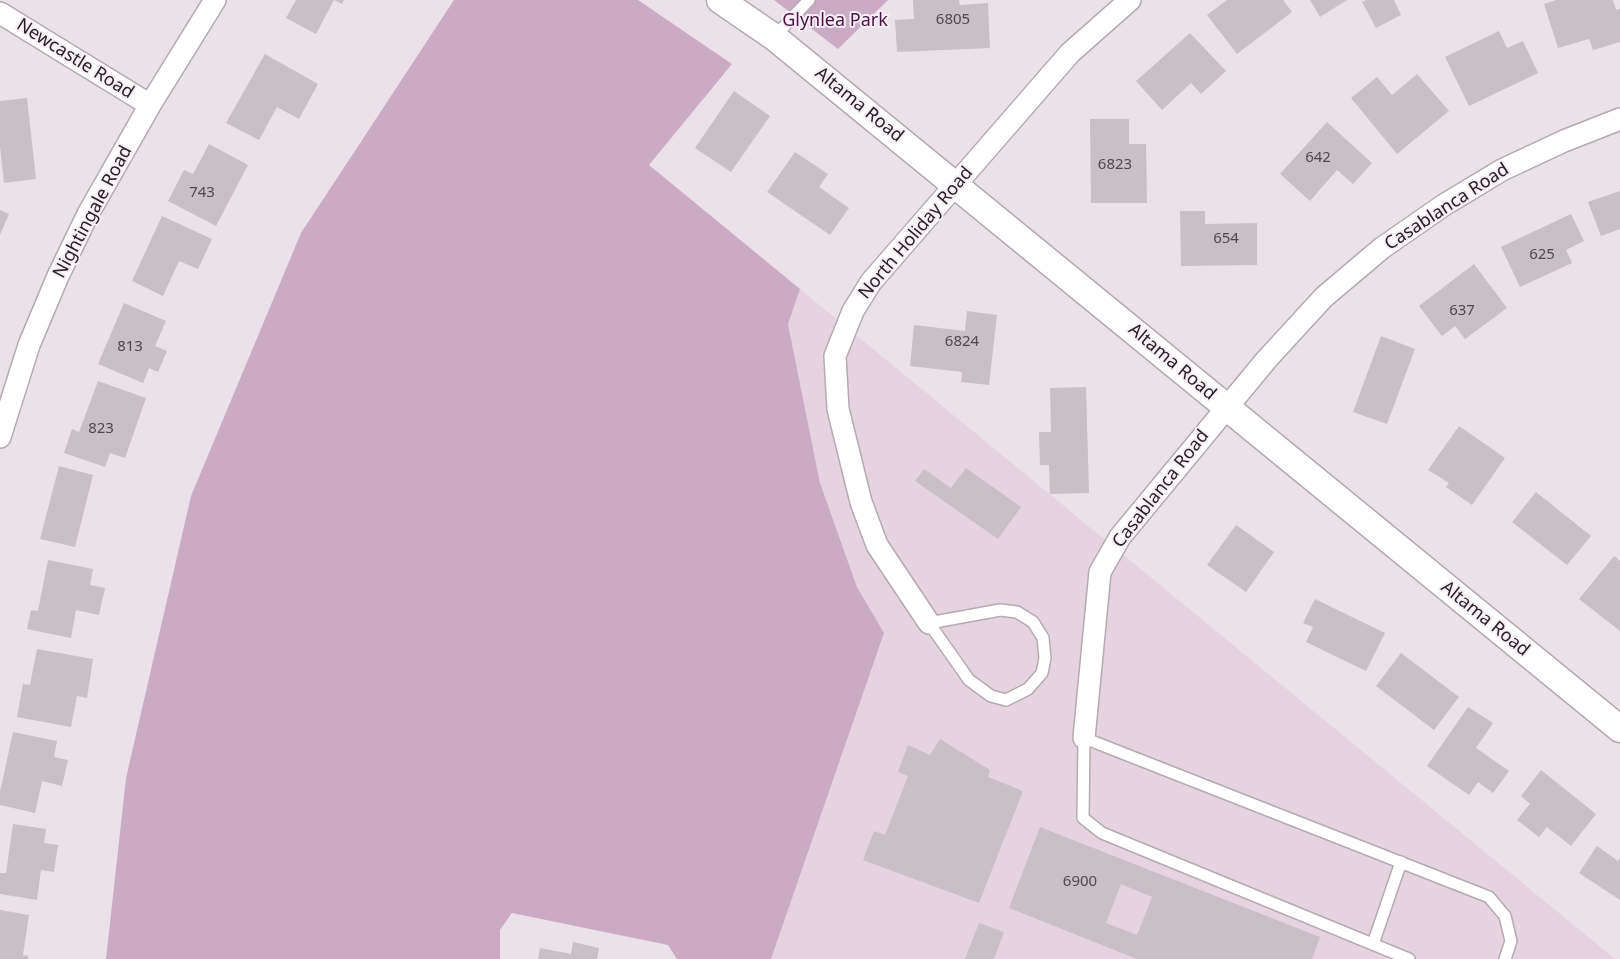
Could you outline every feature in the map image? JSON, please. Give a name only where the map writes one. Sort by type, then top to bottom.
[{"type":"street","name":"Nightingale Road","points":[[0,437],[29,344],[58,276],[88,214],[150,105],[215,0]]},
{"type":"street","name":"Altama Road","points":[[720,0],[774,37],[956,184],[1620,730]]},
{"type":"street","name":"North Holiday Road","points":[[929,622],[877,545],[860,502],[838,409],[835,356],[853,312],[871,282],[1070,52],[1130,0]]},
{"type":"street","name":"Newcastle Road","points":[[0,12],[150,105]]},
{"type":"street","name":"Casablanca Road","points":[[1084,738],[1100,572],[1120,537],[1267,359],[1324,297],[1382,248],[1444,205],[1502,170],[1564,141],[1620,118]]},
{"type":"lane","points":[[774,37],[809,0]]},
{"type":"lane","points":[[1000,610],[1017,612],[1034,622],[1043,638],[1045,658],[1042,673],[1028,690],[1006,700],[991,696],[969,680],[929,622],[1000,610]]},
{"type":"lane","points":[[1409,959],[1102,833],[1082,818],[1084,738],[1489,897],[1505,916],[1511,941],[1505,959]]},
{"type":"lane","points":[[1373,944],[1401,862]]},
{"type":"shaded area","points":[[800,289],[1615,959],[771,959],[884,633],[857,587],[820,483],[788,324]]},
{"type":"green space","points":[[454,0],[638,0],[732,64],[649,165],[800,289],[788,324],[820,483],[857,587],[884,633],[771,959],[677,959],[668,945],[512,913],[500,930],[500,959],[106,959],[126,778],[191,496],[301,233]]},
{"type":"green space","name":"Glynlea Park","points":[[774,0],[888,0],[838,49]]},
{"type":"building","points":[[296,0],[334,0],[316,34],[286,18]]},
{"type":"building","points":[[334,0],[344,0],[342,4]]},
{"type":"building","points":[[913,0],[959,0],[960,5],[988,3],[990,48],[897,52],[895,20],[914,19]]},
{"type":"building","points":[[1227,0],[1283,0],[1292,12],[1237,54],[1207,15]]},
{"type":"building","points":[[1310,0],[1347,0],[1320,17]]},
{"type":"building","points":[[1366,0],[1394,0],[1401,15],[1376,28],[1362,2]]},
{"type":"building","points":[[1556,0],[1613,0],[1616,10],[1620,9],[1620,42],[1593,50],[1589,39],[1558,48],[1544,4]]},
{"type":"building","points":[[1499,31],[1507,48],[1523,41],[1538,73],[1469,106],[1445,57]]},
{"type":"building","points":[[1190,33],[1226,71],[1201,94],[1191,83],[1162,110],[1136,81]]},
{"type":"building","points":[[265,54],[318,84],[299,119],[277,107],[259,140],[226,123]]},
{"type":"building","points":[[1417,74],[1449,111],[1397,154],[1351,98],[1377,77],[1392,95]]},
{"type":"building","points":[[734,91],[770,116],[731,172],[695,148]]},
{"type":"building","points":[[27,98],[36,179],[4,183],[0,146],[0,101]]},
{"type":"building","points":[[1090,119],[1129,119],[1129,144],[1146,144],[1147,203],[1091,203]]},
{"type":"building","points":[[1327,122],[1372,163],[1353,184],[1337,170],[1310,201],[1280,174]]},
{"type":"building","points":[[209,144],[248,165],[216,226],[168,201],[184,170],[193,174]]},
{"type":"building","points":[[795,152],[828,174],[819,187],[849,208],[830,235],[767,192]]},
{"type":"building","points":[[1620,191],[1620,229],[1601,236],[1588,202]]},
{"type":"building","points":[[0,210],[9,214],[0,235]]},
{"type":"building","points":[[1180,211],[1205,211],[1205,224],[1257,223],[1257,265],[1181,266]]},
{"type":"building","points":[[1571,214],[1584,241],[1566,250],[1572,263],[1520,287],[1501,247]]},
{"type":"building","points":[[162,216],[212,239],[198,269],[179,261],[163,296],[132,281]]},
{"type":"building","points":[[1474,264],[1507,308],[1465,339],[1455,326],[1442,336],[1419,306]]},
{"type":"building","points":[[124,303],[166,321],[155,346],[167,351],[158,372],[149,368],[143,383],[98,364]]},
{"type":"building","points":[[967,311],[997,315],[989,385],[961,382],[962,372],[910,366],[914,325],[965,331]]},
{"type":"building","points":[[1381,336],[1415,349],[1387,424],[1353,412]]},
{"type":"building","points":[[98,381],[146,398],[125,458],[110,453],[105,467],[64,453],[72,429],[79,432]]},
{"type":"building","points":[[1086,387],[1089,493],[1050,494],[1049,465],[1040,465],[1039,432],[1051,432],[1050,388]]},
{"type":"building","points":[[1459,426],[1505,458],[1472,505],[1446,487],[1449,483],[1428,470]]},
{"type":"building","points":[[59,466],[93,475],[75,547],[40,539]]},
{"type":"building","points":[[966,468],[1021,507],[998,539],[915,481],[924,469],[951,488]]},
{"type":"building","points":[[1536,492],[1591,536],[1567,565],[1512,522]]},
{"type":"building","points":[[1236,525],[1274,552],[1246,592],[1207,565]]},
{"type":"building","points":[[1614,556],[1620,561],[1620,631],[1579,599]]},
{"type":"building","points":[[48,560],[93,569],[90,585],[105,588],[99,615],[76,610],[71,638],[27,629],[31,610],[38,611]]},
{"type":"building","points":[[1315,599],[1385,633],[1366,671],[1306,642],[1313,627],[1303,623]]},
{"type":"building","points":[[37,649],[93,659],[87,698],[77,696],[71,727],[17,717],[23,684],[30,685]]},
{"type":"building","points":[[1401,653],[1459,697],[1434,730],[1376,686]]},
{"type":"building","points":[[1468,707],[1493,723],[1476,748],[1509,771],[1493,793],[1478,782],[1469,795],[1427,766]]},
{"type":"building","points":[[13,732],[57,741],[54,757],[68,760],[62,786],[42,781],[35,813],[0,805],[0,792]]},
{"type":"building","points":[[940,739],[990,770],[988,777],[1023,791],[979,903],[863,860],[874,831],[885,835],[908,776],[898,772],[908,745],[930,755]]},
{"type":"building","points":[[1541,770],[1596,814],[1571,846],[1547,827],[1539,837],[1517,820],[1530,804],[1521,796]]},
{"type":"building","points":[[13,824],[46,829],[44,843],[58,845],[54,872],[41,870],[37,900],[0,894],[0,873],[6,873]]},
{"type":"building","points":[[1040,827],[1320,937],[1312,959],[1137,959],[1009,908]],"holes":[[[1121,884],[1152,897],[1137,935],[1106,923]]]},
{"type":"building","points":[[1597,846],[1618,861],[1620,858],[1620,900],[1579,873]]},
{"type":"building","points":[[0,910],[29,915],[23,955],[28,956],[28,959],[0,959]]},
{"type":"building","points":[[979,923],[1004,932],[994,959],[965,959]]},
{"type":"building","points":[[573,942],[599,948],[597,959],[538,959],[540,948],[571,954]]}]
